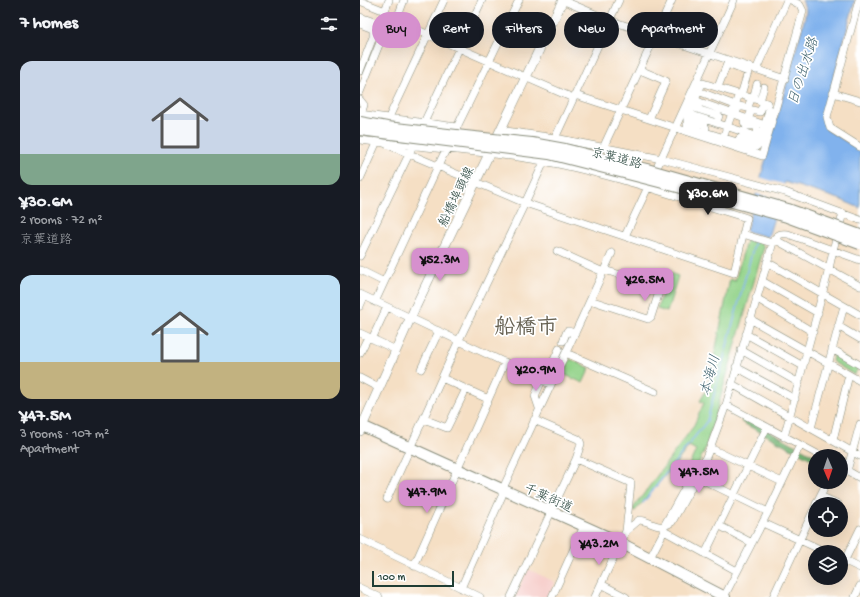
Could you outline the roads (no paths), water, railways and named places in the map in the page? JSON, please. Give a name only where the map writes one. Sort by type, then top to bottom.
[{"type":"highway","name":"京葉道路","points":[[360,116],[458,135],[532,143],[565,149],[647,169],[788,209],[860,235]]},
{"type":"highway","name":"京葉道路","points":[[360,130],[549,154],[787,217],[860,244]]},
{"type":"highway","name":"千葉街道","points":[[361,428],[410,448],[584,526],[725,597]]},
{"type":"main road","name":"船橋埠頭線","points":[[361,428],[410,319],[562,0]]},
{"type":"street","points":[[360,1],[385,11],[389,0]]},
{"type":"street","points":[[400,12],[404,0]]},
{"type":"street","points":[[360,179],[376,142],[444,0]]},
{"type":"street","points":[[476,12],[482,0]]},
{"type":"street","points":[[375,302],[438,166],[519,0]]},
{"type":"street","points":[[562,0],[590,12]]},
{"type":"street","points":[[613,12],[619,0]]},
{"type":"street","points":[[667,12],[672,0]]},
{"type":"street","points":[[624,236],[662,159],[734,0]]},
{"type":"street","points":[[756,70],[787,0]]},
{"type":"street","points":[[360,256],[459,48],[574,96],[676,126],[762,156],[803,11],[800,5],[791,0]]},
{"type":"street","points":[[859,2],[827,118],[830,128],[860,146]]},
{"type":"street","points":[[360,17],[372,23]]},
{"type":"street","points":[[360,24],[372,29]]},
{"type":"street","points":[[421,32],[428,35]]},
{"type":"street","points":[[360,71],[372,40]]},
{"type":"street","points":[[360,92],[376,48]]},
{"type":"street","points":[[387,499],[459,340],[525,204],[543,161],[596,48]]},
{"type":"street","points":[[603,148],[650,48]]},
{"type":"street","points":[[691,48],[785,79]]},
{"type":"street","points":[[718,87],[727,64],[748,72],[735,105],[734,114]]},
{"type":"street","points":[[640,70],[666,81],[649,119]]},
{"type":"street","points":[[687,122],[689,127],[738,142],[742,136],[751,142],[760,137],[769,106],[740,94],[704,83],[698,91],[698,108],[709,113],[716,123],[760,137]]},
{"type":"street","points":[[723,138],[727,127],[739,106],[748,108],[751,98],[758,85],[762,102],[760,112],[752,110],[744,122],[746,126],[756,126],[760,137]]},
{"type":"street","points":[[698,91],[735,105]]},
{"type":"street","points":[[833,93],[860,100]]},
{"type":"street","points":[[360,100],[364,105],[360,116],[458,126]]},
{"type":"street","points":[[676,126],[687,122],[697,101]]},
{"type":"street","points":[[691,115],[709,113],[734,114],[765,124]]},
{"type":"street","points":[[691,115],[693,122],[704,124],[706,128],[705,132]]},
{"type":"street","points":[[500,130],[555,138],[662,159],[785,192],[860,220]]},
{"type":"street","points":[[360,140],[411,150],[446,150],[490,153],[543,161],[610,177],[747,218],[734,273],[525,204],[438,166],[411,150]]},
{"type":"street","points":[[784,436],[813,332],[843,213]]},
{"type":"street","points":[[743,234],[773,241],[860,286]]},
{"type":"street","points":[[696,479],[710,448],[726,405],[773,241],[778,234],[788,234],[860,260]]},
{"type":"street","points":[[558,252],[603,271],[659,286],[660,289],[651,317],[648,319],[590,300]]},
{"type":"street","points":[[460,588],[502,496],[502,490],[539,408],[612,253]]},
{"type":"street","points":[[767,262],[860,315]]},
{"type":"street","points":[[360,270],[384,282]]},
{"type":"street","points":[[762,281],[818,313]]},
{"type":"street","points":[[360,306],[362,296],[459,340],[550,384]]},
{"type":"street","points":[[756,298],[813,332]]},
{"type":"street","points":[[811,428],[844,306]]},
{"type":"street","points":[[360,353],[387,307]]},
{"type":"street","points":[[750,319],[860,381]]},
{"type":"street","points":[[838,326],[860,339]]},
{"type":"street","points":[[421,369],[438,331]]},
{"type":"street","points":[[563,341],[567,331],[575,334]]},
{"type":"street","points":[[360,333],[396,350]]},
{"type":"street","points":[[746,334],[803,366]]},
{"type":"street","points":[[555,375],[553,362],[559,349]]},
{"type":"street","points":[[832,349],[860,365]]},
{"type":"street","points":[[741,350],[799,383]]},
{"type":"street","points":[[566,353],[654,392]]},
{"type":"street","points":[[414,566],[505,362]]},
{"type":"street","points":[[736,367],[794,399]]},
{"type":"street","points":[[832,440],[849,375]]},
{"type":"street","points":[[360,378],[379,388]]},
{"type":"street","points":[[442,378],[488,399]]},
{"type":"street","points":[[539,408],[534,396],[542,380]]},
{"type":"street","points":[[732,384],[860,456]]},
{"type":"street","points":[[424,418],[447,428],[466,389]]},
{"type":"street","points":[[726,405],[808,449]]},
{"type":"street","points":[[511,597],[576,458],[581,444],[580,441],[534,420]]},
{"type":"street","points":[[848,460],[859,435],[860,424]]},
{"type":"street","points":[[705,554],[767,427]]},
{"type":"street","points":[[725,597],[763,523],[800,445]]},
{"type":"street","points":[[710,448],[782,482]]},
{"type":"street","points":[[576,458],[632,483],[626,531],[595,597]]},
{"type":"street","points":[[848,471],[860,478]]},
{"type":"street","points":[[650,558],[690,479],[696,479],[768,512]]},
{"type":"street","points":[[820,496],[823,489]]},
{"type":"street","points":[[626,531],[639,520],[664,528],[705,554],[738,571]]},
{"type":"street","points":[[782,597],[774,595],[808,522]]},
{"type":"street","points":[[763,523],[811,545]]},
{"type":"street","points":[[552,597],[584,526]]},
{"type":"street","points":[[720,526],[752,543]]},
{"type":"street","points":[[848,551],[860,529]]},
{"type":"street","points":[[360,539],[480,597]]},
{"type":"street","points":[[848,562],[860,568]]},
{"type":"street","points":[[601,584],[626,597]]},
{"type":"street","points":[[855,597],[860,586]]},
{"type":"street","points":[[360,588],[379,597]]},
{"type":"water","name":"日の出水路","points":[[802,0],[855,0],[823,117],[827,130],[860,150],[860,208],[839,199],[785,182],[768,237],[746,231],[805,17],[806,10]]},
{"type":"waterway","name":"本海川","points":[[643,503],[707,421],[755,241]]},
{"type":"district","name":"船橋市","points":[[526,326]]}]
